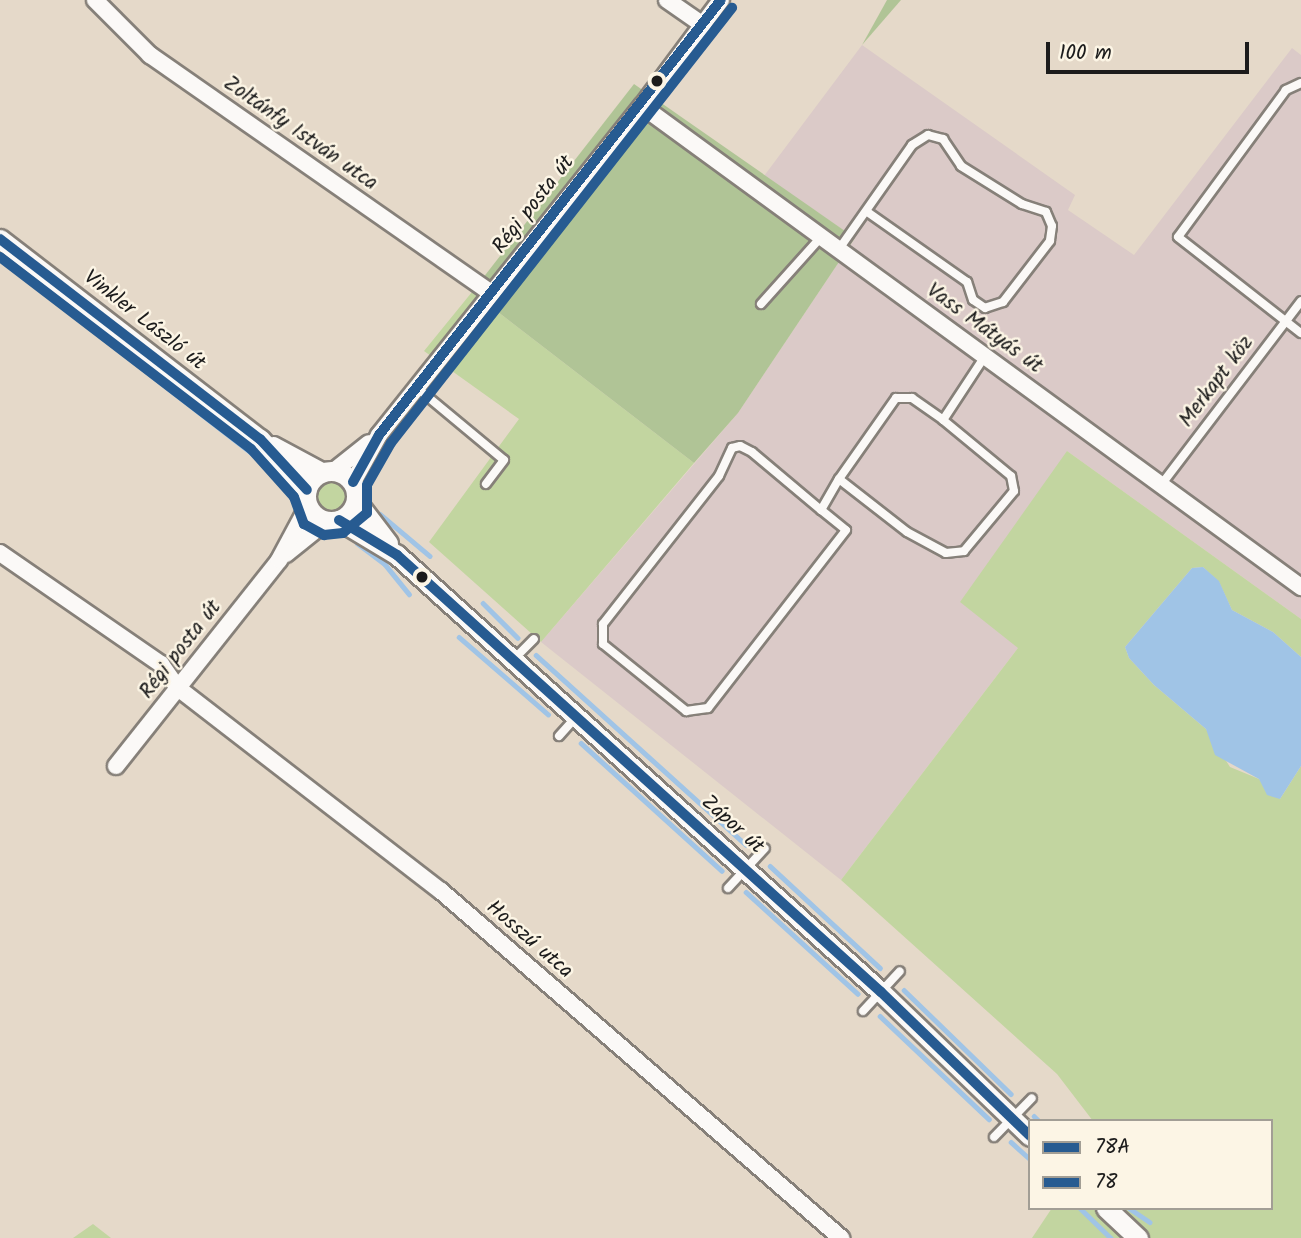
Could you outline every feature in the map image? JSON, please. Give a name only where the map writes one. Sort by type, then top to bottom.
[{"type":"street","name":"Zoltánfy István utca","points":[[95,0],[150,55],[491,293]]},
{"type":"street","points":[[667,0],[703,25]]},
{"type":"street","name":"Régi posta út","points":[[354,492],[379,435],[642,106],[721,0]]},
{"type":"street","name":"Vass Mátyás út","points":[[642,106],[1301,587]]},
{"type":"street","name":"Vinkler László út","points":[[0,239],[260,439],[328,471],[354,492]]},
{"type":"street","name":"Régi posta út","points":[[328,471],[379,435]]},
{"type":"street","name":"Vinkler László út","points":[[260,439],[308,498],[333,520]]},
{"type":"street","points":[[308,498],[328,471]]},
{"type":"street","points":[[333,520],[350,513],[354,492]]},
{"type":"street","name":"Zápor út","points":[[354,492],[397,555]]},
{"type":"street","name":"Régi posta út","points":[[116,766],[279,560],[308,498]]},
{"type":"street","name":"Régi posta út","points":[[279,560],[333,520]]},
{"type":"street","name":"Zápor út","points":[[333,520],[397,555],[881,992],[1028,1134]]},
{"type":"street","name":"Hosszú utca","points":[[0,553],[161,664],[178,688],[441,891],[841,1238]]},
{"type":"street","points":[[1108,1210],[1138,1238]]},
{"type":"lane","points":[[1301,83],[1286,90],[1178,237],[1301,333]]},
{"type":"lane","points":[[839,249],[912,145],[928,135],[943,139],[961,166],[1022,205],[1046,212],[1052,226],[1050,241],[1003,302],[985,308],[973,300],[967,282],[866,211]]},
{"type":"lane","points":[[761,304],[821,236]]},
{"type":"lane","name":"Merkapt köz","points":[[1161,485],[1301,301]]},
{"type":"lane","points":[[943,420],[985,356]]},
{"type":"lane","points":[[416,387],[504,460],[486,484]]},
{"type":"lane","points":[[821,510],[839,479],[896,398],[912,398],[943,420],[1011,476],[1014,491],[964,551],[946,553],[907,532],[839,479]]},
{"type":"lane","points":[[740,446],[752,452],[821,510],[846,530],[708,708],[686,711],[603,644],[603,624],[719,476],[732,448],[740,446]]},
{"type":"lane","points":[[514,659],[534,639]]},
{"type":"lane","points":[[559,736],[577,716]]},
{"type":"lane","points":[[728,888],[765,848]]},
{"type":"lane","points":[[863,1011],[900,971]]},
{"type":"lane","points":[[994,1137],[1032,1098]]},
{"type":"shaded area","points":[[862,45],[1075,195],[1068,210],[1134,255],[1292,48],[1301,55],[1301,619],[1067,451],[1018,648],[841,880],[541,642],[738,413],[855,238],[764,176]]},
{"type":"green space","points":[[887,0],[901,0],[862,45]]},
{"type":"green space","points":[[634,84],[855,238],[738,413],[694,463],[472,292]]},
{"type":"green space","points":[[472,292],[694,463],[541,642],[429,542],[519,419],[424,351]]},
{"type":"green space","points":[[1067,451],[1301,619],[1301,657],[1273,632],[1232,610],[1219,582],[1203,567],[1192,568],[1125,647],[1129,658],[1154,685],[1206,729],[1230,767],[1259,779],[1280,799],[1301,766],[1301,1238],[1032,1238],[1051,1210],[1273,1210],[1273,1119],[1091,1119],[1057,1074],[841,880],[1018,648],[960,602]]},
{"type":"green space","points":[[331,480],[337,481],[345,489],[345,501],[337,509],[331,510],[325,509],[317,501],[316,495],[317,489],[325,481]]},
{"type":"green space","points":[[93,1224],[111,1238],[73,1238]]},
{"type":"water","points":[[1203,567],[1219,581],[1232,610],[1273,632],[1301,657],[1301,766],[1280,799],[1267,795],[1259,779],[1215,755],[1206,729],[1154,685],[1129,658],[1125,647],[1192,568]]},
{"type":"waterway","points":[[0,258],[281,476]]},
{"type":"waterway","points":[[380,514],[430,556]]},
{"type":"waterway","points":[[357,543],[384,563],[409,594]]},
{"type":"waterway","points":[[483,603],[518,638]]},
{"type":"waterway","points":[[459,637],[548,714]]},
{"type":"waterway","points":[[536,655],[746,845]]},
{"type":"waterway","points":[[581,743],[722,871]]},
{"type":"waterway","points":[[770,866],[880,968]]},
{"type":"waterway","points":[[746,892],[858,994]]},
{"type":"waterway","points":[[904,990],[1011,1094]]},
{"type":"waterway","points":[[880,1016],[989,1119]]},
{"type":"waterway","points":[[1034,1116],[1037,1119]]},
{"type":"waterway","points":[[1011,1142],[1028,1157]]},
{"type":"waterway","points":[[1082,1210],[1111,1238]]},
{"type":"waterway","points":[[1132,1210],[1150,1222]]},
{"type":"transit line","name":"78A","points":[[353,482],[379,435],[721,0]]},
{"type":"transit line","name":"78","points":[[0,257],[251,449],[294,497],[304,524],[324,535],[343,533],[367,513],[367,485],[391,443],[732,8]]},
{"type":"transit line","name":"78A","points":[[0,239],[260,439],[307,490]]},
{"type":"transit line","name":"78A","points":[[339,520],[397,555],[881,992],[1028,1134]]}]
